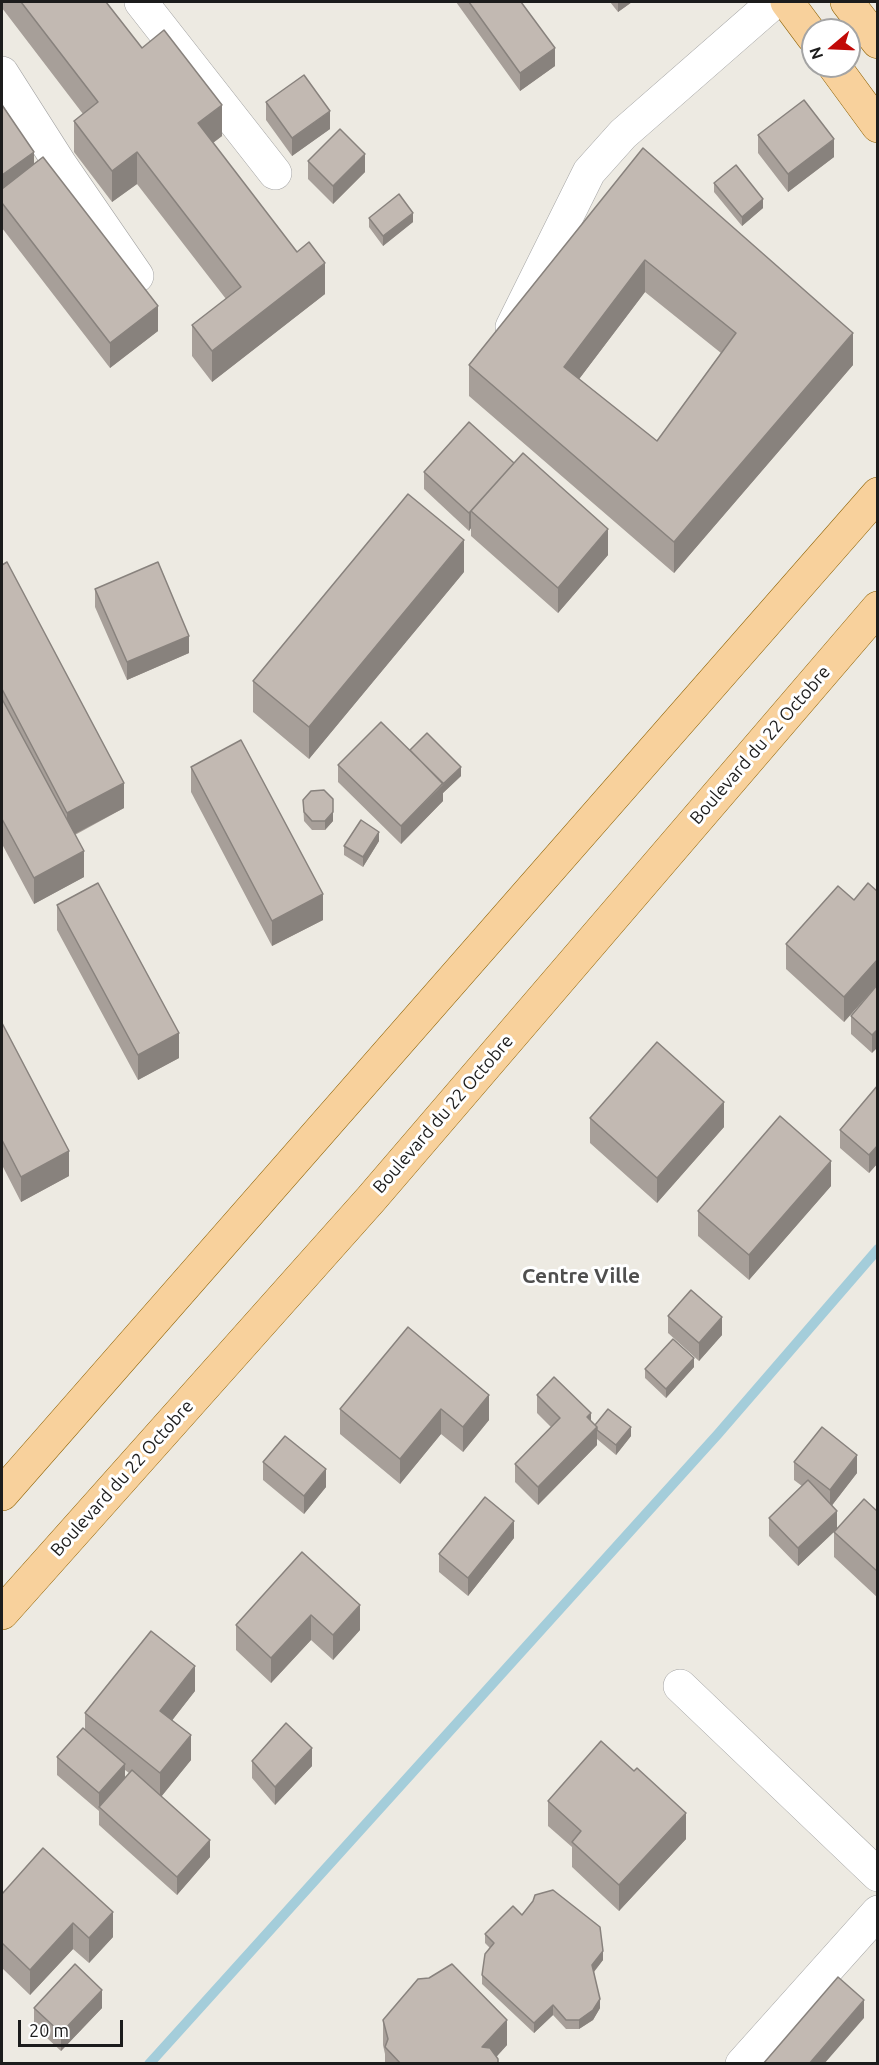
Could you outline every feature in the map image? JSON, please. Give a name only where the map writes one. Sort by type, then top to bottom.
[{"type":"main road","points":[[787,2],[801,21]]},
{"type":"main road","points":[[847,2],[878,42]]},
{"type":"main road","points":[[843,78],[878,126]]},
{"type":"main road","points":[[2,1494],[878,494]]},
{"type":"main road","name":"Boulevard du 22 Octobre","points":[[2,1613],[371,1199],[878,608]]},
{"type":"street","points":[[141,2],[275,173]]},
{"type":"street","points":[[500,350],[589,172],[623,134],[774,2]]},
{"type":"street","points":[[2,73],[60,164],[137,276]]},
{"type":"street","points":[[680,1686],[878,1875]]},
{"type":"street","points":[[742,2064],[878,1912]]},
{"type":"building","points":[[21,2],[106,2],[142,48],[164,30],[222,105],[198,123],[297,252],[309,242],[325,263],[212,351],[192,325],[241,287],[137,152],[112,171],[74,121],[98,102]]},
{"type":"building","points":[[469,2],[521,2],[555,48],[520,73]]},
{"type":"building","points":[[304,75],[330,111],[292,138],[266,102]]},
{"type":"building","points":[[804,100],[834,139],[788,174],[758,135]]},
{"type":"building","points":[[2,105],[34,152],[2,175]]},
{"type":"building","points":[[340,129],[365,154],[333,186],[308,161]]},
{"type":"building","points":[[643,148],[853,333],[674,542],[469,365]],"holes":[[[645,260],[736,333],[657,441],[564,367]]]},
{"type":"building","points":[[43,157],[158,306],[110,343],[2,203],[2,189]]},
{"type":"building","points":[[736,165],[763,199],[742,217],[714,183]]},
{"type":"building","points":[[399,194],[413,213],[383,236],[369,218]]},
{"type":"building","points":[[469,422],[514,463],[469,513],[424,472]]},
{"type":"building","points":[[523,453],[608,529],[558,588],[471,511]]},
{"type":"building","points":[[408,494],[464,540],[309,727],[253,681]]},
{"type":"building","points":[[7,562],[124,783],[67,813],[2,689],[2,565]]},
{"type":"building","points":[[158,562],[189,636],[127,662],[95,589]]},
{"type":"building","points":[[2,699],[84,851],[34,878],[2,819]]},
{"type":"building","points":[[381,722],[443,783],[401,826],[338,765]]},
{"type":"building","points":[[427,733],[461,767],[443,784],[410,750]]},
{"type":"building","points":[[241,740],[323,894],[272,921],[191,767]]},
{"type":"building","points":[[324,790],[333,799],[333,812],[325,821],[312,821],[304,812],[303,800],[311,791]]},
{"type":"building","points":[[361,820],[379,832],[363,857],[344,846]]},
{"type":"building","points":[[98,883],[179,1033],[138,1055],[57,905]]},
{"type":"building","points":[[868,883],[878,892],[878,959],[844,997],[786,944],[838,886],[854,900]]},
{"type":"building","points":[[878,984],[878,1029],[872,1035],[851,1016]]},
{"type":"building","points":[[2,1023],[69,1151],[21,1177],[2,1140]]},
{"type":"building","points":[[657,1042],[724,1102],[657,1178],[590,1118]]},
{"type":"building","points":[[878,1085],[878,1145],[869,1155],[840,1130]]},
{"type":"building","points":[[780,1116],[831,1161],[749,1255],[698,1211]]},
{"type":"building","points":[[691,1290],[722,1317],[699,1343],[668,1316]]},
{"type":"building","points":[[408,1327],[489,1395],[463,1427],[441,1409],[400,1459],[340,1409]]},
{"type":"building","points":[[673,1339],[694,1358],[666,1389],[645,1369]]},
{"type":"building","points":[[554,1377],[591,1413],[587,1417],[597,1427],[538,1487],[515,1464],[560,1418],[537,1395]]},
{"type":"building","points":[[608,1409],[631,1427],[616,1445],[597,1430],[595,1425]]},
{"type":"building","points":[[822,1427],[857,1455],[830,1490],[794,1462]]},
{"type":"building","points":[[285,1436],[326,1469],[304,1496],[263,1462]]},
{"type":"building","points":[[808,1480],[837,1511],[798,1548],[769,1518]]},
{"type":"building","points":[[485,1497],[514,1521],[468,1578],[439,1554]]},
{"type":"building","points":[[864,1499],[878,1512],[878,1572],[834,1532]]},
{"type":"building","points":[[302,1552],[360,1605],[333,1635],[311,1615],[271,1658],[236,1625]]},
{"type":"building","points":[[151,1631],[195,1666],[160,1711],[191,1735],[160,1773],[85,1713]]},
{"type":"building","points":[[286,1723],[312,1748],[275,1787],[252,1761]]},
{"type":"building","points":[[83,1728],[125,1764],[99,1793],[57,1757]]},
{"type":"building","points":[[601,1741],[634,1771],[637,1768],[686,1813],[619,1885],[572,1842],[581,1831],[548,1801]]},
{"type":"building","points":[[132,1770],[210,1840],[177,1877],[99,1807]]},
{"type":"building","points":[[43,1848],[113,1912],[89,1938],[73,1923],[30,1970],[2,1943],[2,1894]]},
{"type":"building","points":[[553,1890],[600,1927],[603,1951],[592,1965],[600,1999],[593,2010],[579,2020],[566,2020],[553,2005],[534,2023],[482,1975],[485,1954],[494,1943],[485,1934],[513,1906],[522,1915],[535,1895]]},
{"type":"building","points":[[75,1964],[102,1990],[61,2033],[34,2008]]},
{"type":"building","points":[[452,1964],[507,2020],[482,2047],[490,2048],[498,2059],[498,2064],[401,2064],[385,2047],[388,2039],[383,2020],[418,1979],[429,1978]]},
{"type":"building","points":[[838,1977],[864,2000],[809,2064],[763,2064]]},
{"type":"waterway","points":[[149,2064],[718,1434],[878,1249]]},
{"type":"district","name":"Centre Ville","points":[[581,1276]]}]
